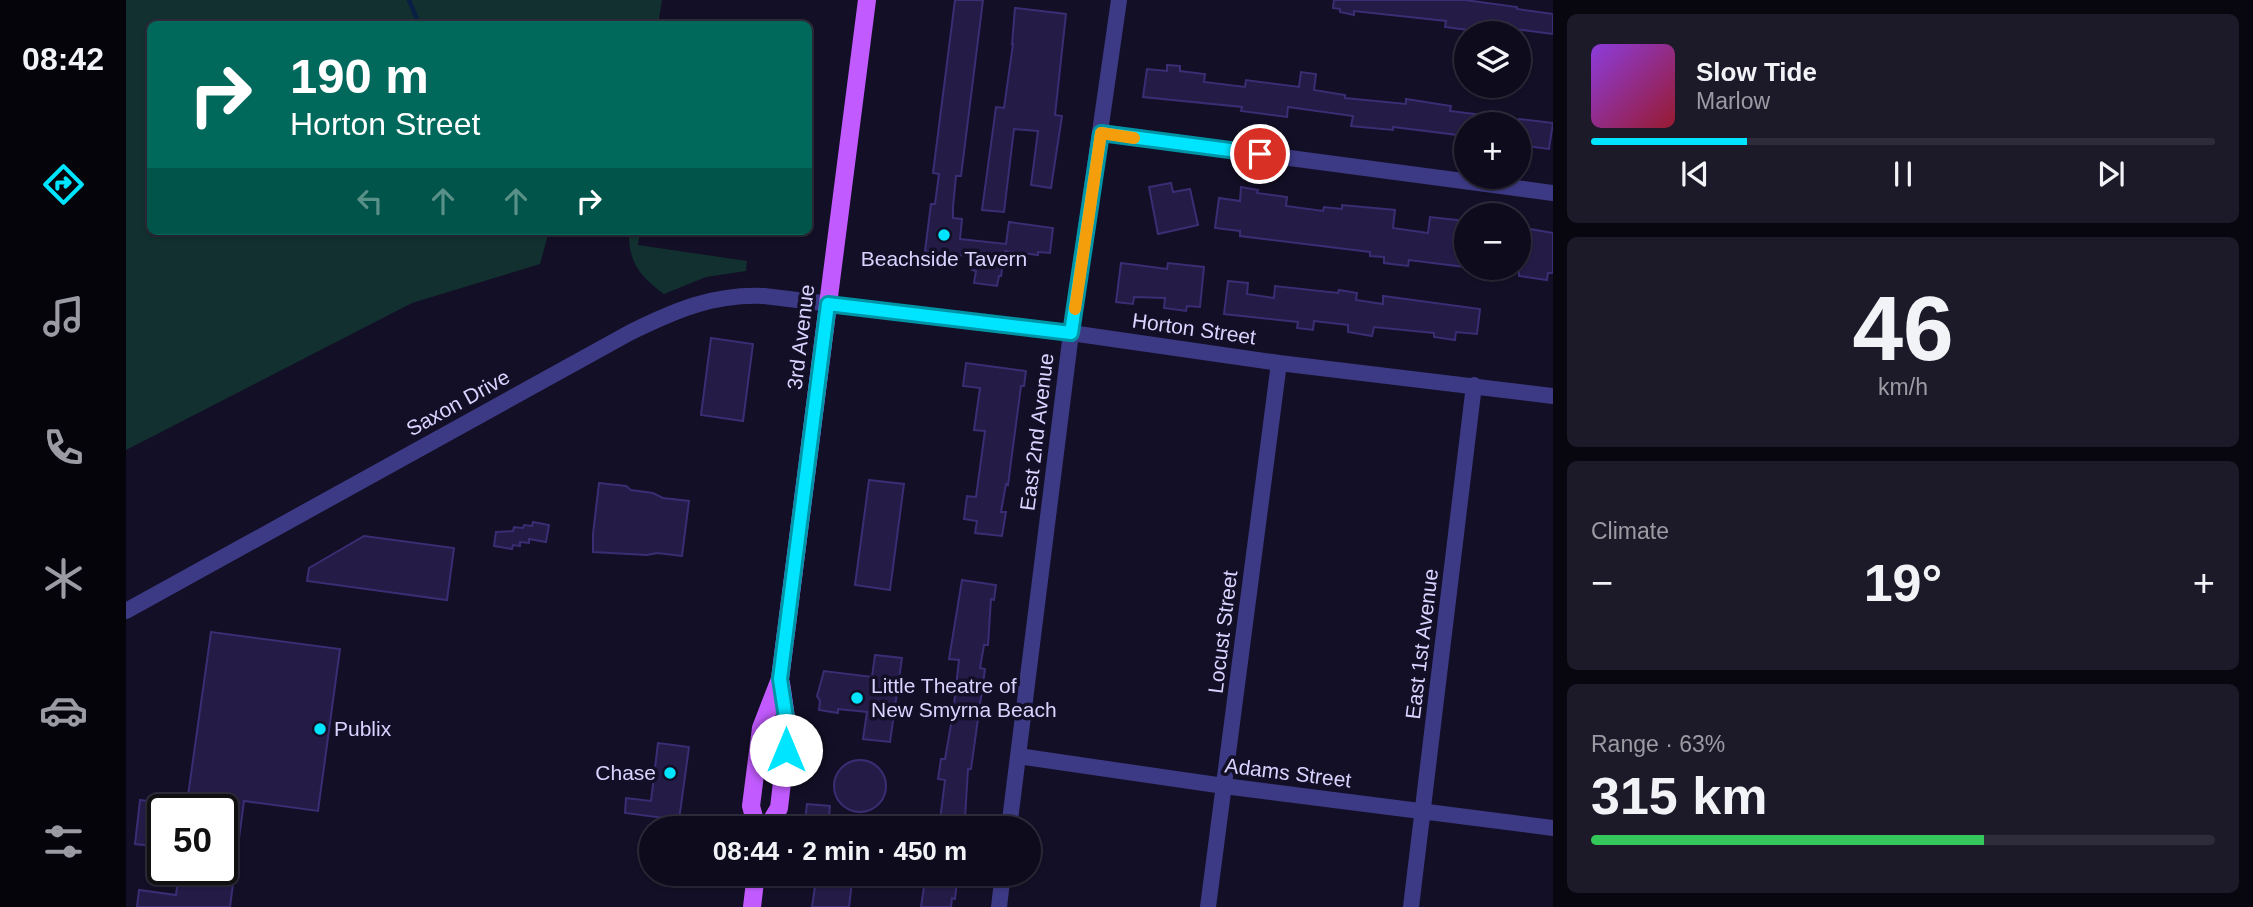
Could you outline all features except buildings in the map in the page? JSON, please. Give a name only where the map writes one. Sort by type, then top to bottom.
[{"type":"main road","name":"3rd Avenue","points":[[754,816],[751,806],[761,728],[780,679],[867,0]]},
{"type":"main road","name":"3rd Avenue","points":[[774,816],[779,808],[788,731],[780,679]]},
{"type":"main road","points":[[752,907],[754,886]]},
{"type":"street","name":"East 2nd Avenue","points":[[1010,816],[1071,333],[1119,0]]},
{"type":"street","points":[[1101,133],[1553,193]]},
{"type":"street","name":"Saxon Drive","points":[[126,611],[658,318],[727,296],[764,296],[828,304]]},
{"type":"street","name":"Horton Street","points":[[828,304],[1553,396]]},
{"type":"street","name":"Locust Street","points":[[1208,907],[1279,363]]},
{"type":"street","name":"East 1st Avenue","points":[[1411,907],[1474,385]]},
{"type":"street","name":"Adams Street","points":[[1018,756],[1224,786],[1553,828]]},
{"type":"street","points":[[999,907],[1001,886]]},
{"type":"green space","points":[[126,0],[662,0],[658,21],[147,21],[147,235],[548,235],[540,264],[412,303],[126,450]]},
{"type":"green space","points":[[639,235],[638,245],[747,261],[746,271],[706,277],[664,294],[639,270],[632,255],[629,236]]},
{"type":"waterway","points":[[409,0],[418,21]]},
{"type":"slow traffic","points":[[1075,309],[1101,133],[1134,138]]},
{"type":"place","name":"Beachside Tavern","points":[[944,235]]},
{"type":"place","name":"Little Theatre of New Smyrna Beach","points":[[857,698]]},
{"type":"place","name":"Publix","points":[[320,729]]},
{"type":"place","name":"Chase","points":[[670,773]]},
{"type":"route","points":[[786,750],[788,731],[780,679],[828,304],[1071,333],[1101,133],[1260,154]]}]
